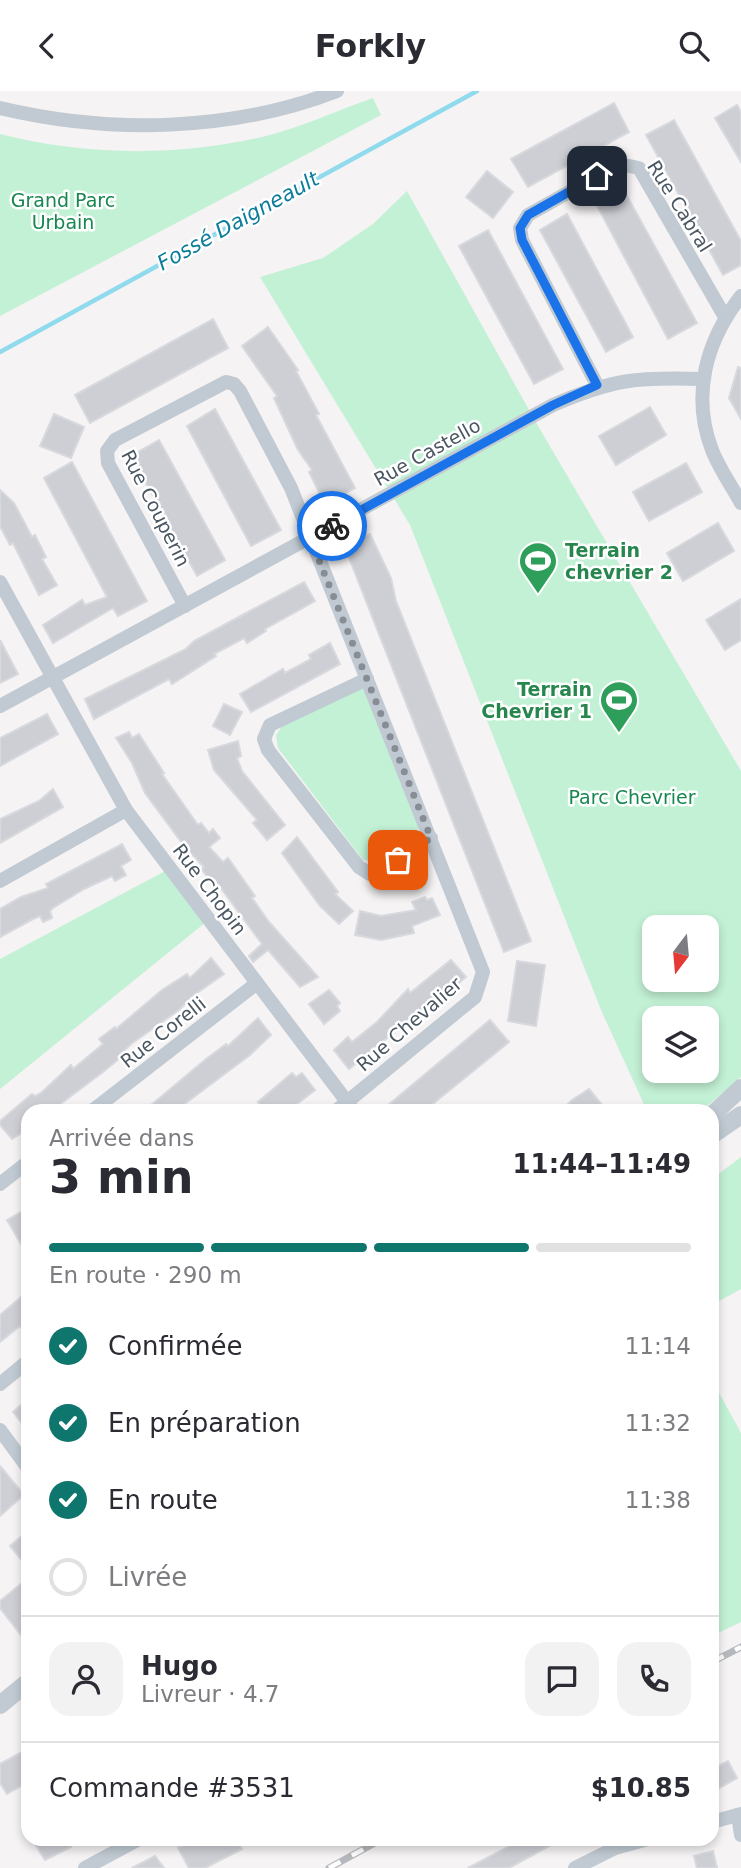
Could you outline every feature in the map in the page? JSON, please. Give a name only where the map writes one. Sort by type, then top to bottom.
[{"type":"street","points":[[0,108],[85,123],[179,124],[247,117],[293,107],[337,91]]},
{"type":"street","name":"Rue Cabral","points":[[597,385],[522,240],[520,228],[528,215],[619,164],[639,168],[725,317]]},
{"type":"street","points":[[741,296],[725,317],[701,379],[708,436],[741,503]]},
{"type":"street","name":"Rue Castello","points":[[0,706],[553,405],[597,385],[643,377],[701,379]]},
{"type":"street","name":"Rue Couperin","points":[[185,606],[108,463],[107,448],[115,440],[220,383],[234,384],[286,476],[310,538]]},
{"type":"street","name":"Rue Chevalier","points":[[310,538],[483,972],[481,985],[466,1005],[351,1104]]},
{"type":"street","name":"Rue Chopin","points":[[0,582],[126,810],[257,983],[343,1104]]},
{"type":"street","points":[[368,679],[270,725],[264,739],[268,750],[359,867],[370,874],[382,871],[431,838]]},
{"type":"street","points":[[0,881],[126,810]]},
{"type":"street","name":"Rue Corelli","points":[[101,1104],[257,983]]},
{"type":"street","points":[[719,1109],[741,1089]]},
{"type":"street","points":[[719,1130],[741,1115]]},
{"type":"street","points":[[0,1184],[21,1168]]},
{"type":"street","points":[[0,1384],[21,1367]]},
{"type":"street","points":[[0,1430],[21,1458]]},
{"type":"street","points":[[0,1705],[21,1688]]},
{"type":"street","points":[[719,1820],[739,1814],[741,1835]]},
{"type":"street","points":[[85,1868],[126,1846]]},
{"type":"street","points":[[575,1868],[622,1846]]},
{"type":"green space","name":"Grand Parc Urbain","points":[[373,98],[381,115],[0,316],[0,134],[66,147],[99,150],[200,148],[266,136]]},
{"type":"green space","name":"Parc Chevrier","points":[[407,191],[538,426],[741,771],[741,1077],[709,1104],[644,1104],[601,1010],[410,525],[260,277],[323,258],[373,224]]},
{"type":"green space","points":[[366,684],[419,826],[415,837],[380,862],[363,860],[278,748],[276,735],[283,725]]},
{"type":"green space","points":[[167,870],[206,922],[0,1089],[0,959]]},
{"type":"green space","points":[[741,1157],[741,1289],[719,1301],[719,1174]]},
{"type":"green space","points":[[719,1393],[741,1433],[741,1622],[719,1633]]},
{"type":"building","points":[[614,103],[629,132],[528,187],[511,159]]},
{"type":"building","points":[[737,105],[741,112],[741,162],[715,118]]},
{"type":"building","points":[[674,120],[741,241],[741,265],[723,275],[646,135]]},
{"type":"building","points":[[487,171],[513,192],[493,218],[466,197]]},
{"type":"building","points":[[621,185],[697,323],[668,339],[594,200]]},
{"type":"building","points":[[567,214],[633,337],[606,352],[540,230]]},
{"type":"building","points":[[488,230],[563,369],[534,384],[459,246]]},
{"type":"building","points":[[213,319],[228,348],[90,423],[75,395]]},
{"type":"building","points":[[268,327],[298,370],[296,371],[319,414],[316,415],[355,488],[325,504],[309,472],[312,470],[298,450],[274,398],[277,396],[242,346]]},
{"type":"building","points":[[738,367],[741,368],[741,419],[729,398]]},
{"type":"building","points":[[650,407],[666,435],[616,465],[599,436]]},
{"type":"building","points":[[215,409],[281,530],[251,546],[187,426]]},
{"type":"building","points":[[54,414],[84,427],[71,458],[40,446]]},
{"type":"building","points":[[159,440],[225,560],[197,576],[131,456]]},
{"type":"building","points":[[72,462],[147,601],[118,616],[113,608],[53,643],[43,625],[82,600],[85,605],[107,597],[44,478]]},
{"type":"building","points":[[686,463],[702,492],[649,521],[633,492]]},
{"type":"building","points":[[0,490],[14,503],[32,537],[35,535],[46,557],[42,559],[57,585],[39,595],[13,543],[10,545],[0,526]]},
{"type":"building","points":[[718,523],[734,551],[683,581],[667,553]]},
{"type":"building","points":[[370,534],[391,578],[396,601],[531,941],[504,952],[344,545]]},
{"type":"building","points":[[304,582],[315,601],[265,629],[266,631],[247,643],[244,638],[214,654],[216,656],[172,684],[169,679],[94,719],[85,699],[186,649],[194,641]]},
{"type":"building","points":[[741,599],[741,640],[725,650],[706,620]]},
{"type":"building","points":[[0,640],[18,674],[0,683]]},
{"type":"building","points":[[330,643],[340,664],[251,712],[240,694],[283,669],[285,673],[311,659],[309,655]]},
{"type":"building","points":[[224,704],[242,712],[230,735],[213,726]]},
{"type":"building","points":[[47,714],[58,734],[0,766],[0,738]]},
{"type":"building","points":[[129,732],[132,738],[139,734],[164,773],[162,774],[198,825],[201,823],[209,833],[213,829],[220,838],[209,847],[223,862],[228,858],[255,896],[252,898],[269,922],[318,977],[300,987],[268,950],[253,962],[249,956],[262,944],[215,880],[212,882],[201,869],[204,867],[185,847],[145,793],[132,763],[116,738]]},
{"type":"building","points":[[238,741],[241,756],[237,758],[242,771],[285,825],[267,840],[253,823],[257,820],[214,770],[208,750]]},
{"type":"building","points":[[53,789],[63,807],[0,843],[0,819],[39,801]]},
{"type":"building","points":[[297,837],[338,892],[335,894],[353,911],[339,924],[320,906],[282,853]]},
{"type":"building","points":[[122,844],[131,860],[121,866],[126,875],[115,881],[112,876],[84,889],[53,908],[50,911],[52,918],[43,922],[40,916],[0,937],[0,909],[21,897],[48,888],[46,884]]},
{"type":"building","points":[[425,897],[427,900],[432,898],[440,915],[412,926],[414,933],[381,940],[355,935],[360,911],[381,916],[416,910],[412,902]]},
{"type":"building","points":[[211,958],[224,974],[131,1044],[123,1052],[125,1054],[60,1104],[21,1104],[21,1133],[12,1139],[0,1125],[0,1121],[32,1094],[35,1096],[41,1093],[71,1065],[73,1069],[103,1044],[99,1039],[115,1027],[116,1029],[162,990],[187,974],[190,978]]},
{"type":"building","points":[[451,960],[466,977],[448,992],[446,990],[349,1069],[334,1050],[348,1037],[352,1042],[377,1022],[408,989],[410,993]]},
{"type":"building","points":[[517,961],[545,965],[536,1026],[508,1021]]},
{"type":"building","points":[[329,990],[340,1003],[337,1006],[340,1011],[324,1024],[309,1004]]},
{"type":"building","points":[[258,1018],[271,1035],[250,1055],[184,1104],[152,1104],[206,1059],[226,1044],[228,1046]]},
{"type":"building","points":[[490,1020],[509,1042],[433,1104],[389,1104]]},
{"type":"building","points":[[292,1073],[296,1077],[302,1073],[315,1090],[297,1104],[258,1102]]},
{"type":"building","points":[[589,1089],[601,1104],[568,1104]]},
{"type":"building","points":[[21,1212],[21,1244],[7,1220]]},
{"type":"building","points":[[21,1297],[21,1328],[0,1342],[0,1315]]},
{"type":"building","points":[[21,1405],[21,1422],[13,1412]]},
{"type":"building","points":[[0,1466],[21,1491],[21,1498],[0,1516]]},
{"type":"building","points":[[21,1537],[21,1559],[10,1546]]},
{"type":"building","points":[[21,1584],[21,1635],[0,1608],[0,1601]]},
{"type":"building","points":[[21,1753],[21,1786],[7,1794],[0,1783],[0,1764]]},
{"type":"building","points":[[728,1761],[737,1778],[719,1788],[719,1766]]},
{"type":"building","points":[[36,1846],[70,1846],[71,1847],[45,1860]]},
{"type":"building","points":[[240,1846],[242,1849],[205,1868],[189,1868],[178,1848]]},
{"type":"building","points":[[510,1846],[549,1846],[509,1868],[468,1868]]},
{"type":"building","points":[[713,1851],[717,1868],[697,1868],[694,1856]]},
{"type":"building","points":[[155,1856],[164,1868],[132,1868]]},
{"type":"waterway","name":"Fossé Daigneault","points":[[0,352],[477,91]]},
{"type":"railway","points":[[719,1658],[741,1647]]},
{"type":"railway","points":[[329,1868],[369,1846]]},
{"type":"way so far","points":[[332,526],[310,538],[431,838],[398,860]]},
{"type":"place","name":"Terrain chevrier 2","points":[[538,595]]},
{"type":"place","name":"Terrain Chevrier 1","points":[[619,734]]},
{"type":"route","points":[[332,526],[553,405],[597,385],[522,240],[520,228],[528,215],[597,176]]}]
